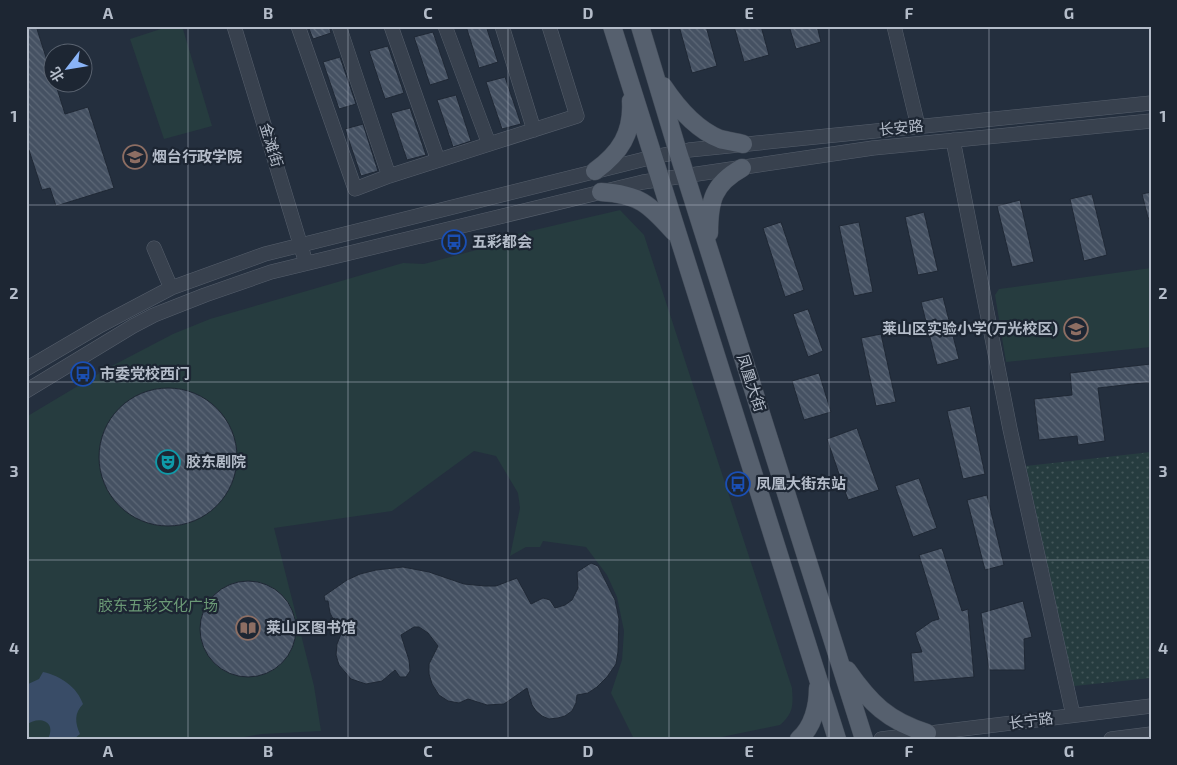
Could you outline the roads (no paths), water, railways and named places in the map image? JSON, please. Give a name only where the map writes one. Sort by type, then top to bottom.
[{"type":"main road","name":"凤凰大街","points":[[612,26],[837,739]]},
{"type":"main road","name":"凤凰大街","points":[[640,26],[685,176],[864,739]]},
{"type":"main road","points":[[654,72],[674,103],[692,122],[719,138],[742,144]]},
{"type":"main road","points":[[595,171],[609,161],[620,149],[629,128],[632,107],[631,86]]},
{"type":"main road","points":[[709,249],[709,210],[713,196],[731,174],[742,168]]},
{"type":"main road","points":[[601,192],[622,193],[634,197],[646,204],[678,235]]},
{"type":"main road","points":[[839,658],[857,684],[880,710],[911,728],[927,733]]},
{"type":"main road","points":[[799,739],[810,724],[815,712],[818,698],[817,678]]},
{"type":"street","name":"金滩街","points":[[234,26],[302,244],[306,263]]},
{"type":"street","points":[[298,26],[354,189],[577,116],[549,26]]},
{"type":"street","points":[[339,26],[389,176]]},
{"type":"street","points":[[391,26],[438,160]]},
{"type":"street","points":[[445,26],[488,144]]},
{"type":"street","points":[[502,26],[534,130]]},
{"type":"street","points":[[894,26],[918,126]]},
{"type":"street","name":"长安路","points":[[26,369],[101,325],[171,288],[265,254],[653,157],[742,144],[1151,103]]},
{"type":"street","name":"长安路","points":[[26,391],[154,315],[271,272],[601,192],[660,180],[873,148],[1151,121]]},
{"type":"street","points":[[953,140],[1010,429],[1073,715]]},
{"type":"street","points":[[154,248],[171,288]]},
{"type":"street","name":"长宁路","points":[[881,739],[1151,706]]},
{"type":"street","points":[[1111,739],[1151,734]]},
{"type":"water","points":[[43,672],[56,676],[68,683],[77,692],[83,704],[76,718],[80,734],[74,739],[48,739],[50,728],[48,724],[41,720],[36,720],[26,725],[26,685],[39,679]]},
{"type":"place","name":"烟台行政学院","points":[[135,157]]},
{"type":"place","name":"五彩都会","points":[[454,242]]},
{"type":"place","name":"莱山区实验小学(万光校区)","points":[[1076,329]]},
{"type":"place","name":"市委党校西门","points":[[83,374]]},
{"type":"place","name":"胶东剧院","points":[[168,462]]},
{"type":"place","name":"凤凰大街东站","points":[[738,484]]},
{"type":"place","name":"莱山区图书馆","points":[[248,628]]},
{"type":"park label","name":"胶东五彩文化广场","points":[[158,606]]}]
